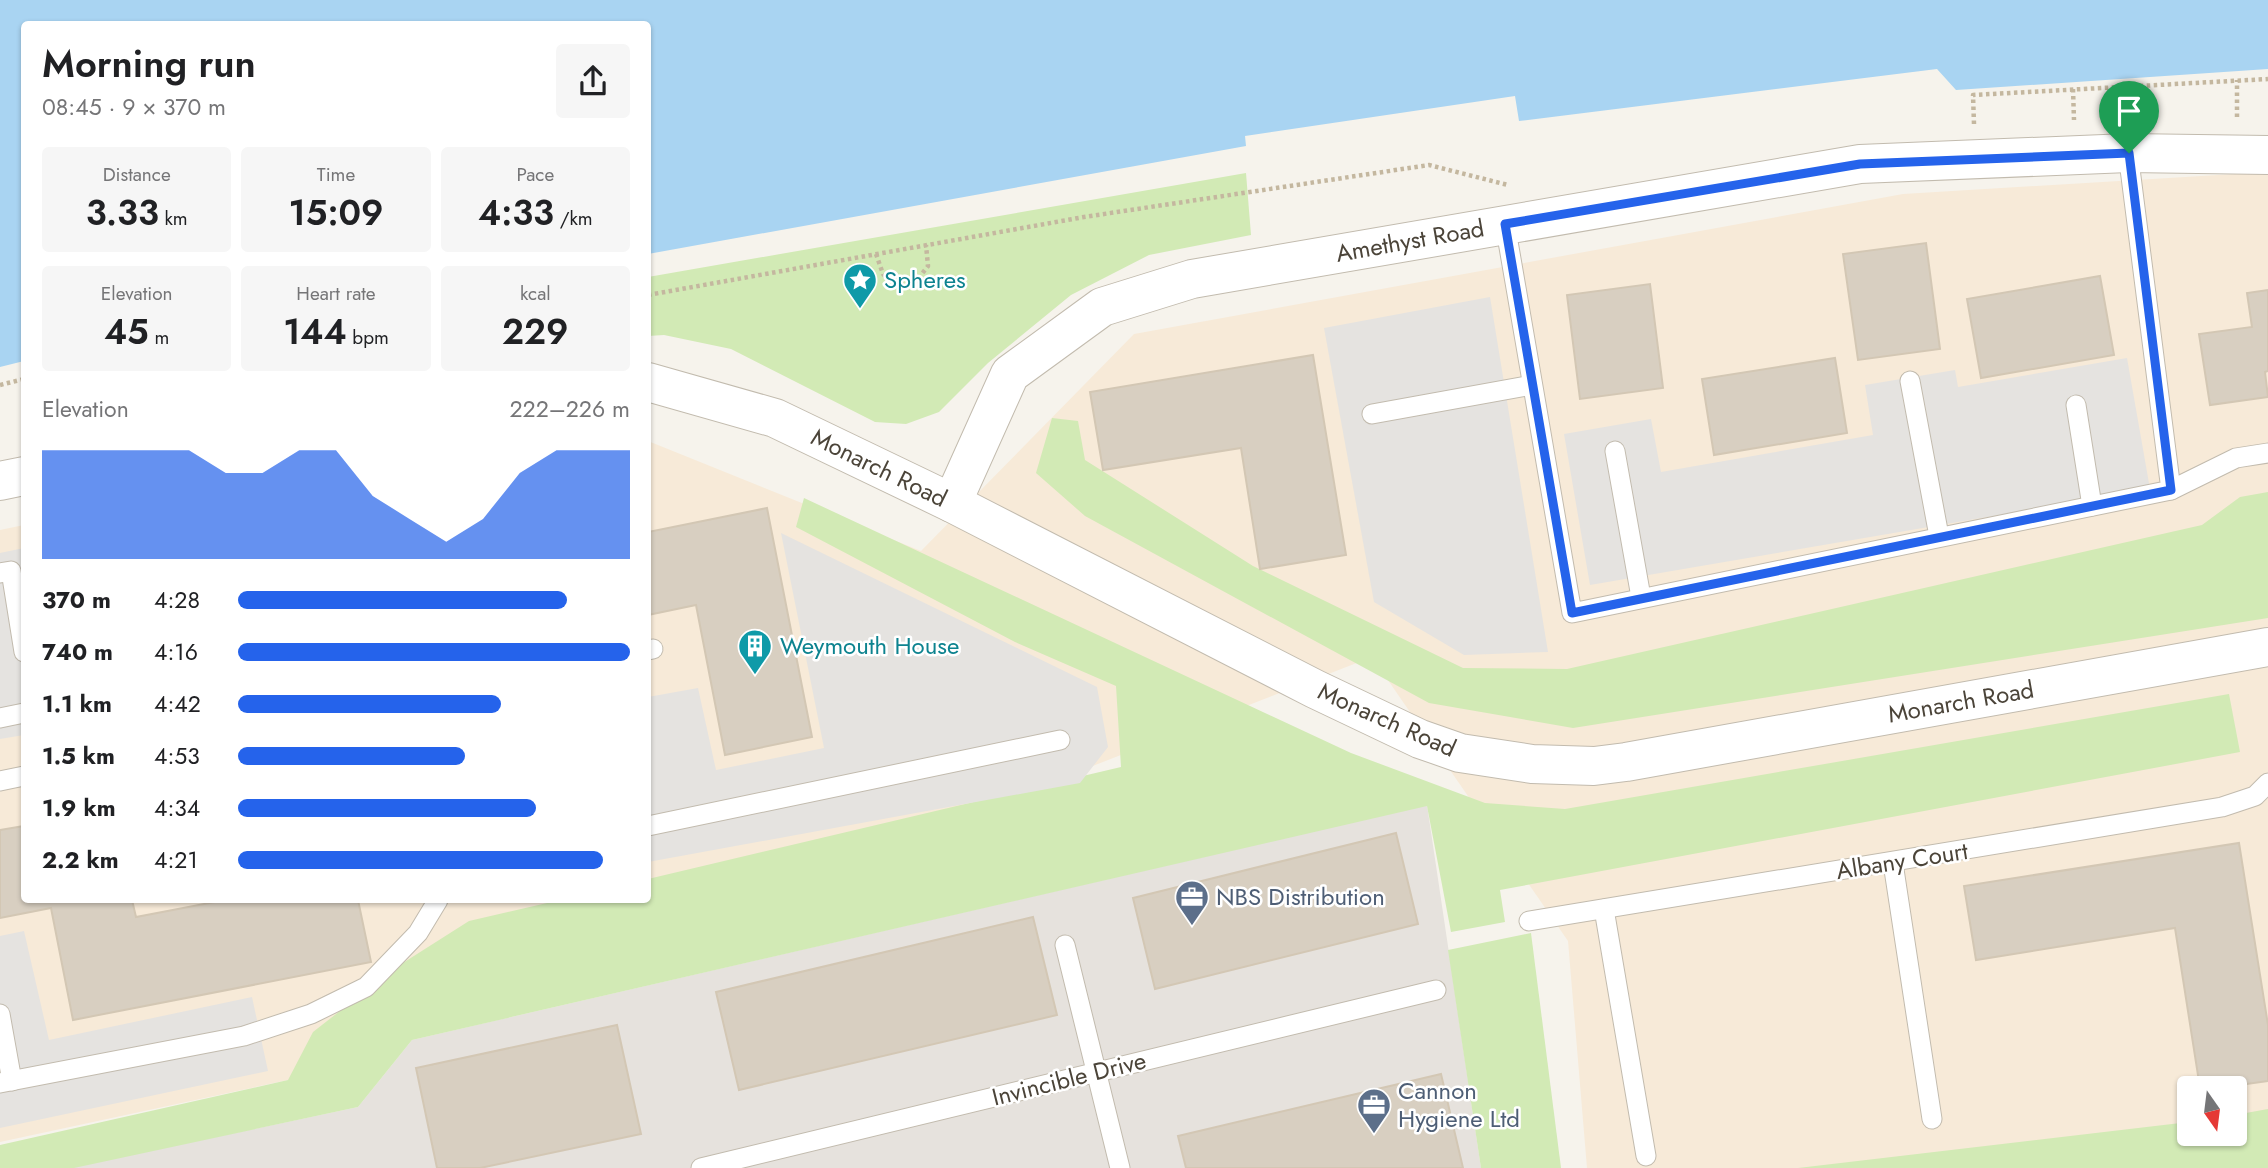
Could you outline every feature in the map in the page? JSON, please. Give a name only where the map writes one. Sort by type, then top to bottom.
[{"type":"street","name":"Amethyst Road","points":[[951,503],[1010,374],[1102,307],[1192,279],[1860,164],[2129,153],[2268,155]]},
{"type":"street","name":"Monarch Road","points":[[651,383],[775,418],[951,503],[1315,689],[1420,739],[1460,753],[1562,766],[1626,762],[2268,650]]},
{"type":"street","points":[[0,481],[21,477]]},
{"type":"lane","points":[[2129,153],[2171,490]]},
{"type":"lane","points":[[1505,224],[1572,613],[2171,490],[2236,458],[2268,453]]},
{"type":"lane","points":[[1910,381],[1939,536]]},
{"type":"lane","points":[[1372,414],[1532,385]]},
{"type":"lane","points":[[2076,405],[2092,506]]},
{"type":"lane","points":[[1615,451],[1641,597]]},
{"type":"lane","points":[[0,573],[11,571],[21,633]]},
{"type":"lane","points":[[0,718],[21,714]]},
{"type":"lane","points":[[651,825],[1060,740]]},
{"type":"lane","points":[[0,781],[21,777]]},
{"type":"lane","name":"Albany Court","points":[[1529,921],[2222,807],[2255,796],[2268,783]]},
{"type":"lane","points":[[1893,863],[1932,1119]]},
{"type":"lane","points":[[0,1014],[6,1082],[244,1036],[311,1014],[366,988],[418,933],[436,903]]},
{"type":"lane","points":[[1604,909],[1646,1156]]},
{"type":"lane","points":[[1065,946],[1120,1168]]},
{"type":"lane","name":"Invincible Drive","points":[[701,1168],[1436,990]]},
{"type":"path","points":[[1974,136],[1973,95],[2268,79]]},
{"type":"path","points":[[2236,128],[2237,80]]},
{"type":"path","points":[[2073,89],[2074,131]]},
{"type":"path","points":[[651,294],[1084,217],[1429,165],[1517,188]]},
{"type":"path","points":[[876,254],[883,274],[892,283],[914,284],[928,266],[926,245]]},
{"type":"path","points":[[0,385],[21,380]]},
{"type":"shaded area","points":[[2268,172],[2268,1115],[2247,1118],[2247,1076],[2177,1076],[2177,1127],[1883,1168],[1587,1168],[1568,941],[1372,657],[288,1080],[0,1142],[0,530],[21,526],[21,903],[651,903],[651,442],[921,551],[1134,334],[1903,194]]},
{"type":"shaded area","points":[[1490,297],[1548,652],[1464,655],[1374,602],[1324,328]]},
{"type":"shaded area","points":[[2127,358],[2150,489],[1590,585],[1564,434],[1651,419],[1661,472],[1873,435],[1865,385],[1955,370],[1958,387]]},
{"type":"shaded area","points":[[781,533],[1097,687],[1108,747],[1080,783],[651,861],[651,696],[698,688],[716,770],[824,748]]},
{"type":"shaded area","points":[[21,549],[21,736],[0,739],[0,553]]},
{"type":"shaded area","points":[[1427,805],[1481,1168],[68,1168],[358,1107],[412,1040]]},
{"type":"shaded area","points":[[24,931],[49,1040],[252,997],[268,1071],[0,1128],[0,936]]},
{"type":"green space","points":[[1246,173],[1251,235],[1149,255],[1071,295],[988,363],[939,412],[906,424],[875,422],[731,349],[664,335],[651,336],[651,276]]},
{"type":"green space","points":[[1052,418],[1078,421],[1085,460],[1253,566],[1463,668],[1567,669],[2202,525],[2240,497],[2268,492],[2268,618],[1573,728],[1429,703],[1085,516],[1036,473]]},
{"type":"green space","points":[[804,498],[1351,753],[1485,803],[1565,809],[2229,694],[2240,752],[1500,890],[1505,922],[1451,932],[1427,806],[412,1040],[358,1107],[74,1168],[0,1168],[0,1145],[288,1080],[313,1032],[395,968],[469,921],[547,903],[651,903],[651,878],[1121,767],[1116,686],[1015,642],[796,527]]},
{"type":"green space","points":[[1531,933],[1561,1168],[1481,1168],[1448,950]]},
{"type":"green space","points":[[2268,1109],[2268,1168],[1798,1168],[2177,1123],[2177,1146],[2247,1146],[2247,1113]]},
{"type":"water","points":[[0,0],[2268,0],[2268,69],[1956,90],[1937,69],[1519,121],[1515,96],[1245,136],[1246,146],[651,253],[651,21],[21,21],[21,362],[0,367]]},
{"type":"building","points":[[1926,243],[1940,349],[1858,360],[1843,254]]},
{"type":"building","points":[[2100,276],[2114,355],[1981,378],[1967,299]]},
{"type":"building","points":[[1650,284],[1663,388],[1580,399],[1567,295]]},
{"type":"building","points":[[2268,290],[2268,371],[2265,372],[2268,397],[2210,405],[2199,334],[2252,327],[2247,293]]},
{"type":"building","points":[[1313,355],[1346,555],[1260,569],[1241,448],[1103,470],[1090,392]]},
{"type":"building","points":[[1835,358],[1847,433],[1714,455],[1702,379]]},
{"type":"building","name":"Weymouth House","points":[[767,508],[812,737],[725,755],[696,605],[651,614],[651,531]]},
{"type":"building","points":[[21,826],[21,903],[133,903],[136,917],[209,903],[359,903],[371,962],[73,1020],[51,908],[0,918],[0,830]]},
{"type":"building","points":[[1396,833],[1418,924],[1155,989],[1133,898]]},
{"type":"building","points":[[2239,843],[2268,1025],[2268,1081],[2247,1084],[2247,1076],[2198,1076],[2175,928],[1976,960],[1964,886]]},
{"type":"building","points":[[1033,917],[1057,1015],[739,1090],[716,992]]},
{"type":"building","points":[[617,1025],[641,1134],[480,1168],[437,1168],[416,1068]]},
{"type":"building","points":[[1441,1074],[1463,1168],[1186,1168],[1178,1136]]},
{"type":"place","name":"Spheres","points":[[860,310]]},
{"type":"place","name":"Weymouth House","points":[[755,676]]},
{"type":"place","name":"NBS Distribution","points":[[1192,927]]},
{"type":"place","name":"Cannon Hygiene Ltd","points":[[1374,1135]]},
{"type":"route","points":[[2129,153],[2171,490],[1572,613],[1505,224],[1860,164],[2129,153]]}]
